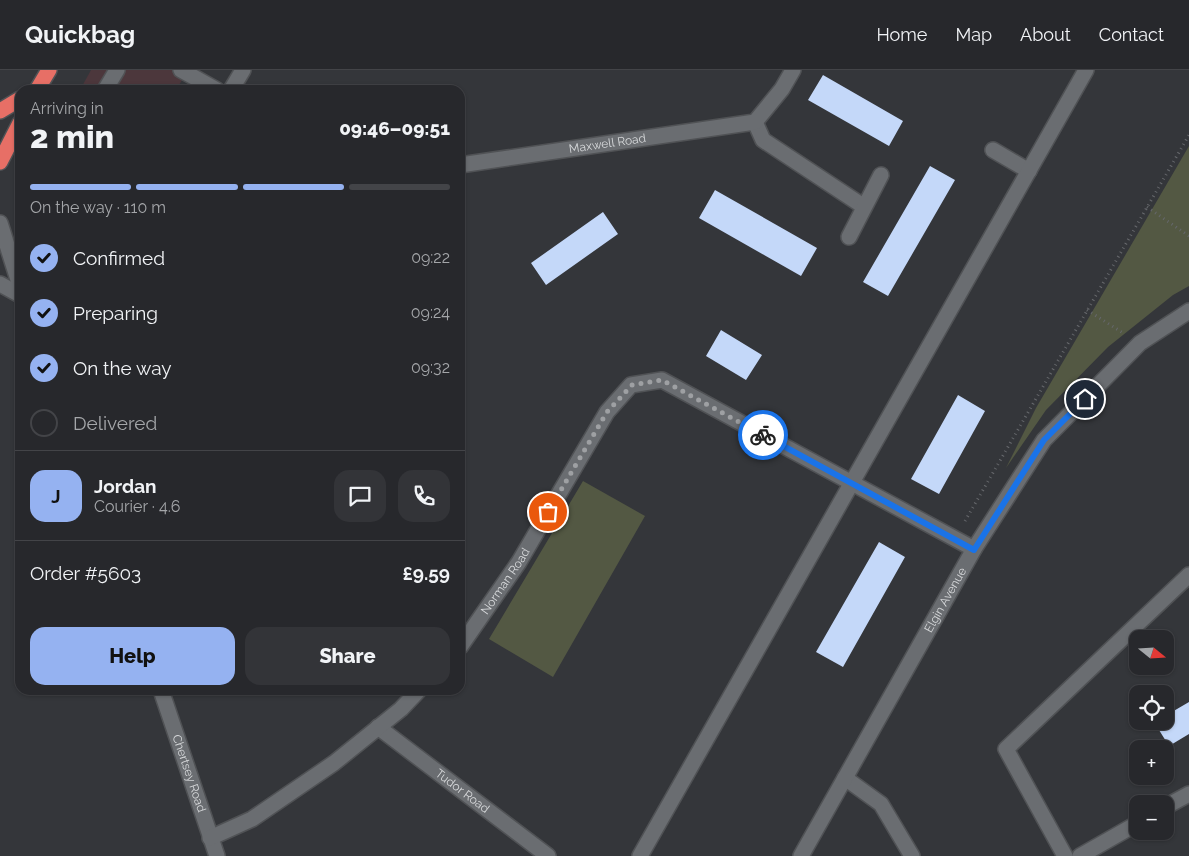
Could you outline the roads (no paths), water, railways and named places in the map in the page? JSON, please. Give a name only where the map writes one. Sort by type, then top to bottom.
[{"type":"highway","points":[[40,85],[49,70]]},
{"type":"highway","points":[[0,111],[15,102]]},
{"type":"highway","points":[[0,162],[15,133]]},
{"type":"street","points":[[109,85],[117,70]]},
{"type":"street","points":[[181,70],[208,85]]},
{"type":"street","points":[[234,85],[243,70]]},
{"type":"street","points":[[792,70],[782,89],[755,122],[763,140],[864,206]]},
{"type":"street","points":[[640,856],[1086,70]]},
{"type":"street","name":"Maxwell Road","points":[[465,164],[755,122]]},
{"type":"street","points":[[993,150],[1028,171]]},
{"type":"street","points":[[848,237],[882,175]]},
{"type":"street","points":[[0,223],[15,264]]},
{"type":"street","points":[[0,284],[15,292]]},
{"type":"street","name":"Elgin Avenue","points":[[801,856],[974,550],[1044,440],[1140,344],[1189,312]]},
{"type":"street","name":"Norman Road","points":[[465,640],[519,562],[607,412],[632,385],[662,380],[974,550]]},
{"type":"street","points":[[1066,856],[1006,749],[1189,575]]},
{"type":"street","name":"Chertsey Road","points":[[163,695],[217,856]]},
{"type":"street","points":[[210,838],[252,819],[334,763],[413,695]]},
{"type":"street","name":"Tudor Road","points":[[378,727],[548,856]]},
{"type":"street","points":[[845,778],[881,804],[912,856]]},
{"type":"street","points":[[1174,802],[1189,794]]},
{"type":"street","points":[[1080,856],[1129,828]]}]
